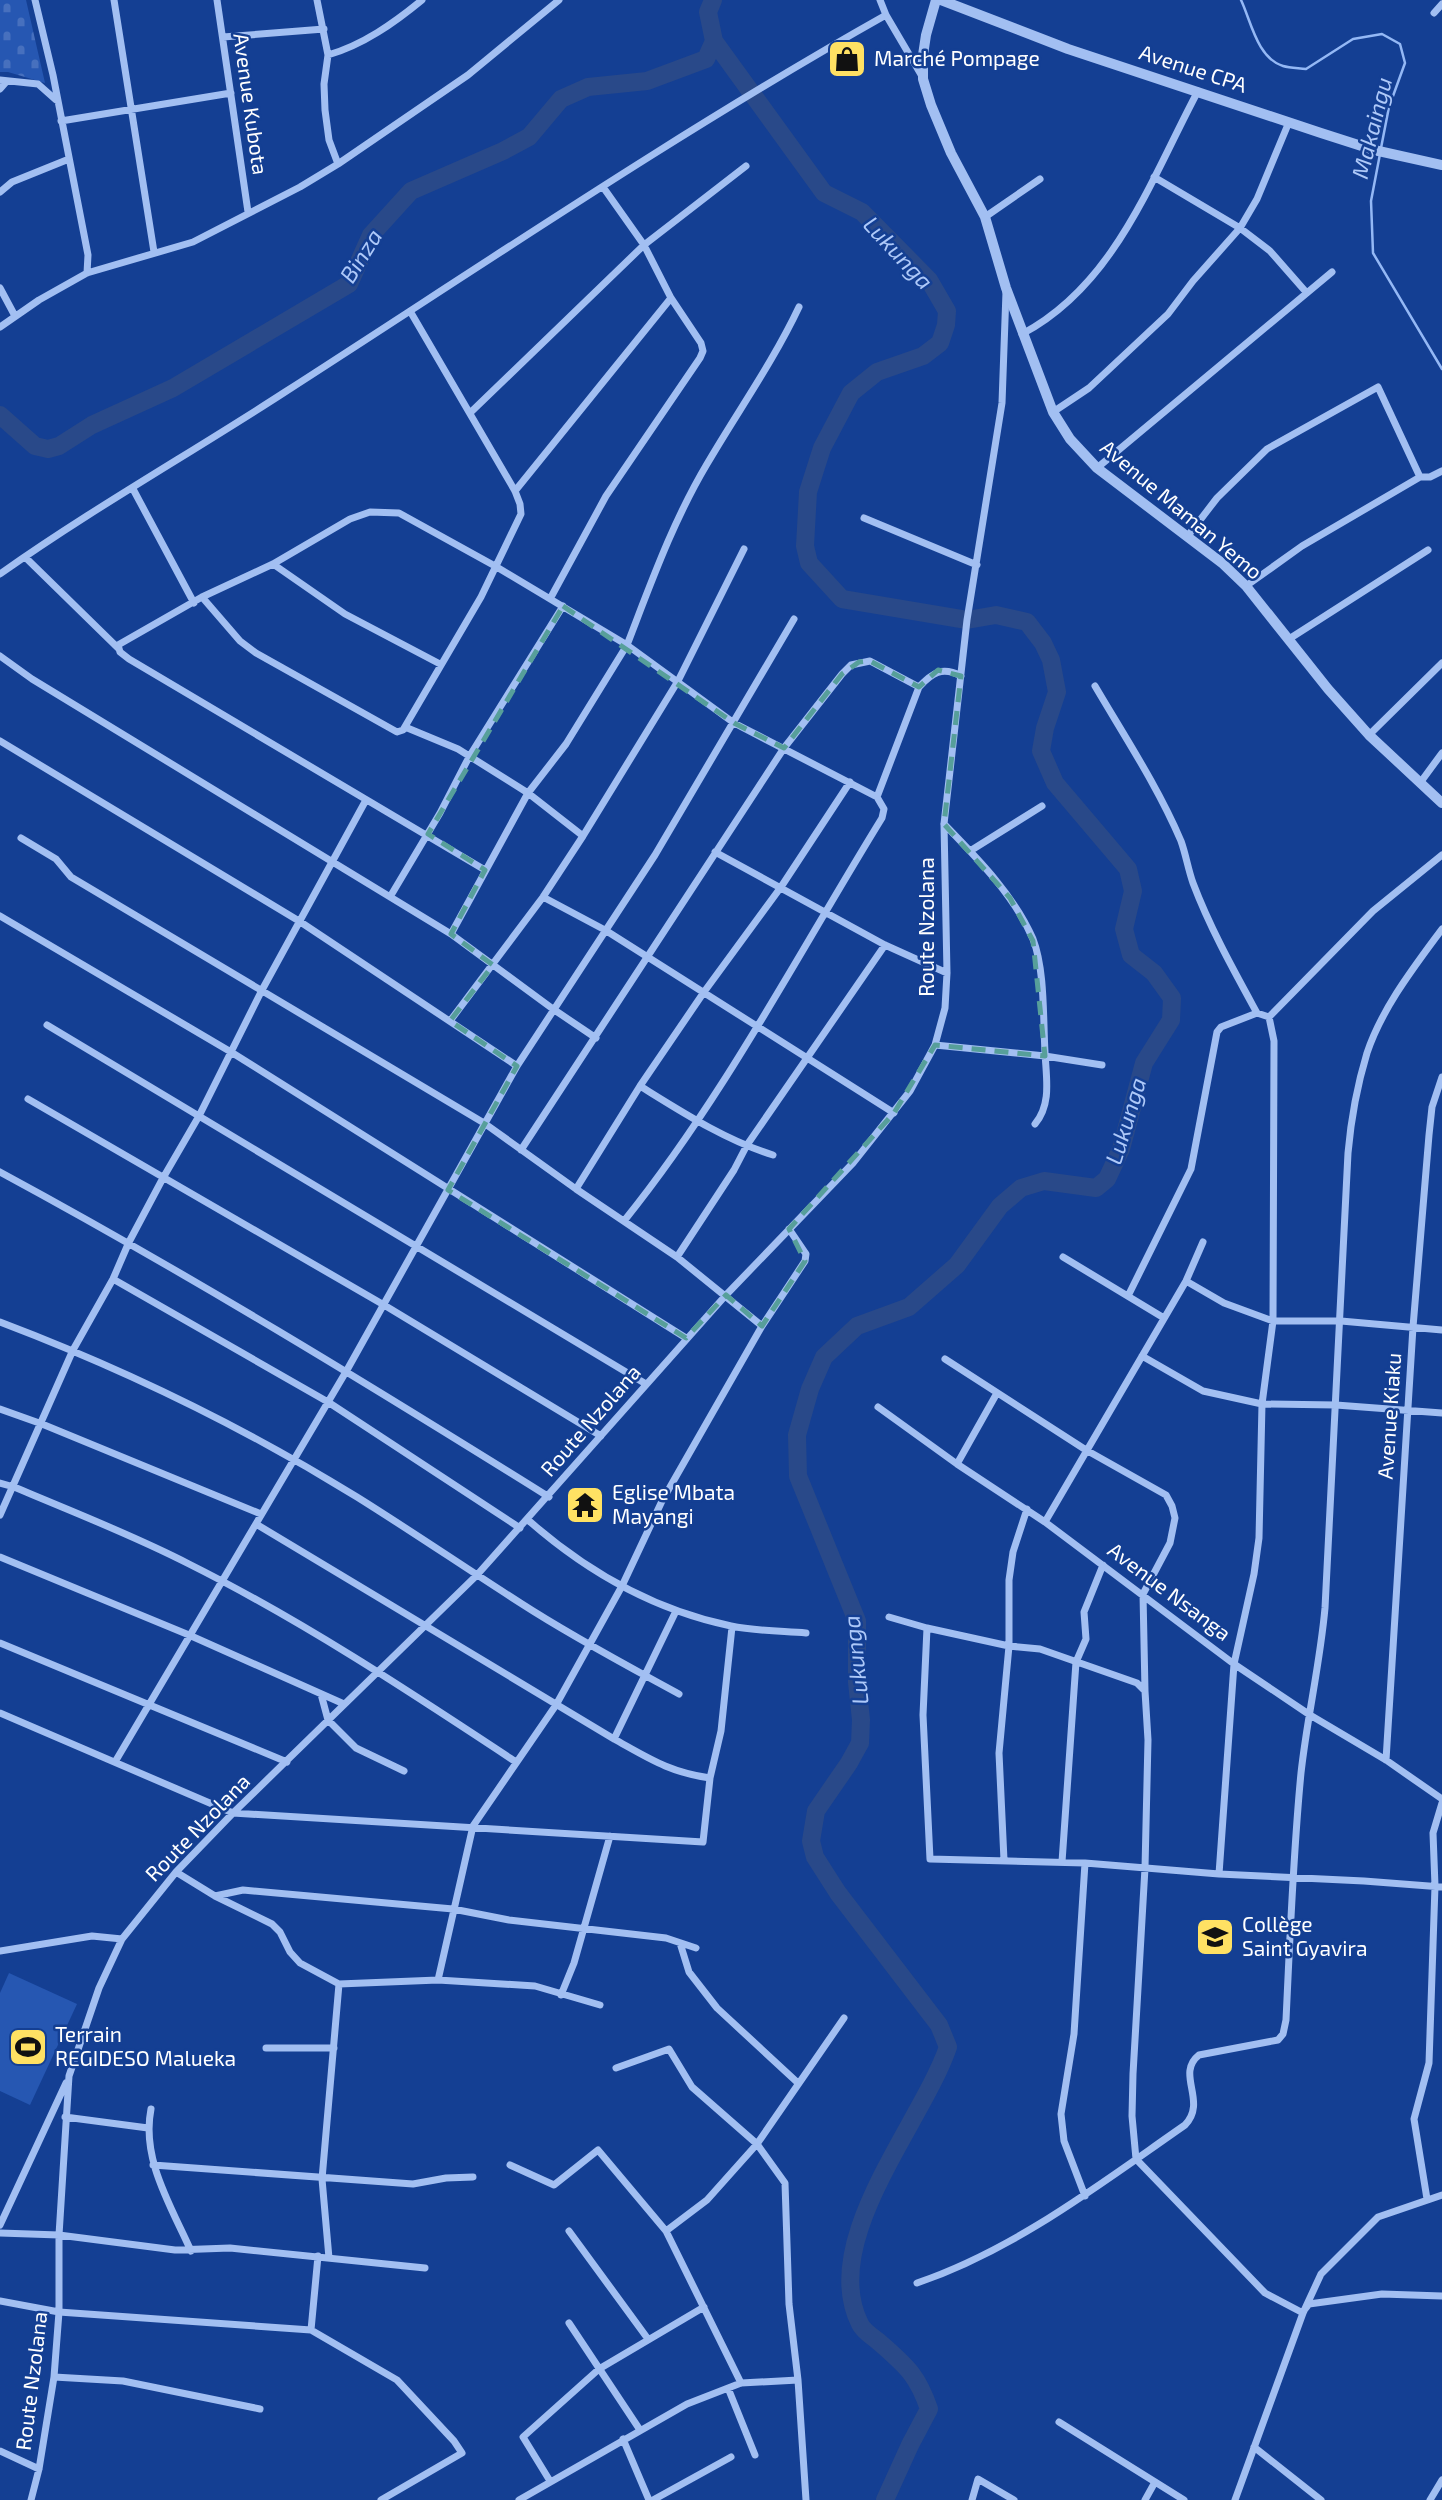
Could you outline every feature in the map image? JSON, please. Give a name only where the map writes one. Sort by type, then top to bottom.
[{"type":"street","points":[[35,0],[53,75],[88,255],[87,273]]},
{"type":"street","points":[[114,0],[154,252]]},
{"type":"street","name":"Avenue Kubota","points":[[217,0],[248,212]]},
{"type":"street","points":[[317,0],[328,55],[324,84],[325,110],[329,140],[338,164]]},
{"type":"street","points":[[328,55],[362,42],[422,0]]},
{"type":"street","points":[[0,327],[87,273],[192,242],[300,187],[468,75],[559,0]]},
{"type":"street","points":[[880,0],[923,79]]},
{"type":"street","points":[[951,0],[999,23]]},
{"type":"street","points":[[934,1],[999,23]]},
{"type":"street","name":"Avenue Maman Yemo","points":[[934,1],[923,55],[923,79],[931,105],[951,153],[985,216],[1022,334],[1053,412],[1070,439],[1097,468],[1222,564],[1246,586],[1328,689],[1369,735],[1442,803]]},
{"type":"street","points":[[1434,13],[1442,4]]},
{"type":"street","points":[[0,574],[603,187],[761,88],[886,15]]},
{"type":"street","name":"Avenue CPA","points":[[999,23],[1068,49],[1374,150],[1442,165]]},
{"type":"street","points":[[223,37],[324,29]]},
{"type":"street","points":[[0,89],[4,80],[38,84],[57,101]]},
{"type":"street","points":[[1022,334],[1058,311],[1076,295],[1117,245],[1198,92]]},
{"type":"street","points":[[61,121],[231,93]]},
{"type":"street","points":[[1053,412],[1089,388],[1168,314],[1240,228],[1257,199],[1289,122]]},
{"type":"street","points":[[0,191],[12,183],[69,159]]},
{"type":"street","points":[[471,412],[644,245],[746,166]]},
{"type":"street","points":[[1154,177],[1240,228],[1270,251],[1306,292]]},
{"type":"street","points":[[985,216],[1040,179]]},
{"type":"street","points":[[550,599],[606,496],[703,351],[701,343],[671,298],[644,245],[603,187]]},
{"type":"street","points":[[1097,468],[1332,271]]},
{"type":"street","points":[[0,288],[15,316]]},
{"type":"street","name":"Route Nzolana","points":[[31,2500],[39,2469],[54,2377],[69,2076],[99,1987],[122,1939],[176,1872],[233,1813],[379,1672],[528,1520],[726,1294],[853,1163],[910,1091],[935,1045],[945,1008],[947,973],[944,824],[971,597],[1002,403],[1006,288]]},
{"type":"street","points":[[515,491],[671,298]]},
{"type":"street","points":[[451,934],[528,793],[566,744],[627,645],[676,520],[706,464],[783,340],[799,307]]},
{"type":"street","points":[[202,597],[240,641],[256,653],[397,733],[405,727],[481,597],[521,514],[515,491],[410,310]]},
{"type":"street","points":[[1187,537],[1217,498],[1267,449],[1378,387],[1420,477]]},
{"type":"street","points":[[1246,586],[1302,546],[1420,477],[1430,477],[1442,471]]},
{"type":"street","points":[[133,489],[194,603]]},
{"type":"street","points":[[118,648],[123,642],[202,597],[272,564],[350,519],[370,512],[398,513],[495,566],[627,645],[734,723],[877,797],[884,809],[882,818],[758,1026],[698,1122],[664,1171],[624,1221]]},
{"type":"street","points":[[864,518],[977,565]]},
{"type":"street","points":[[450,1021],[543,897],[583,836],[677,681],[744,549]]},
{"type":"street","points":[[1289,639],[1429,550]]},
{"type":"street","points":[[25,556],[120,652],[140,666],[485,870]]},
{"type":"street","points":[[272,564],[345,614],[440,664]]},
{"type":"street","points":[[390,897],[428,834],[469,757],[563,607]]},
{"type":"street","points":[[116,1762],[328,1402],[517,1066],[655,855],[794,619]]},
{"type":"street","points":[[0,656],[32,679],[451,934],[596,1038]]},
{"type":"street","points":[[521,1150],[784,748],[822,698],[851,665],[870,661],[919,687]]},
{"type":"street","points":[[1369,735],[1442,663]]},
{"type":"street","points":[[877,797],[919,687],[939,670],[953,671],[961,676]]},
{"type":"street","points":[[1095,686],[1148,776],[1182,843],[1193,881],[1213,930],[1257,1013]]},
{"type":"street","points":[[405,727],[447,743],[528,793],[583,836]]},
{"type":"street","points":[[0,741],[299,921],[517,1066]]},
{"type":"street","points":[[1420,783],[1442,753]]},
{"type":"street","points":[[576,1189],[640,1086],[704,992],[781,887],[850,782]]},
{"type":"street","points":[[0,1515],[73,1350],[113,1279],[129,1241],[199,1116],[262,990],[366,800]]},
{"type":"street","points":[[970,851],[1042,806]]},
{"type":"street","points":[[944,824],[1010,898],[1033,941],[1042,1000],[1046,1102],[1042,1116],[1035,1124]]},
{"type":"street","points":[[21,838],[55,859],[71,877],[484,1123],[677,1257],[726,1294],[762,1326]]},
{"type":"street","points":[[715,852],[885,945],[947,973]]},
{"type":"street","points":[[1269,1017],[1373,911],[1442,855]]},
{"type":"street","points":[[543,897],[606,930],[894,1113]]},
{"type":"street","points":[[0,916],[230,1052],[686,1338]]},
{"type":"street","points":[[917,2283],[999,2247],[1084,2196],[1192,2117],[1195,2107],[1189,2067],[1199,2055],[1278,2040],[1283,2034],[1286,2020],[1292,1877],[1302,1770],[1325,1608],[1352,1113],[1367,1052],[1383,1016],[1442,929]]},
{"type":"street","points":[[677,1257],[734,1170],[747,1145],[885,945]]},
{"type":"street","points":[[1128,1296],[1191,1169],[1217,1032],[1221,1027],[1257,1013],[1269,1017]]},
{"type":"street","points":[[1219,1874],[1234,1664],[1254,1574],[1259,1538],[1262,1404],[1273,1321],[1274,1041],[1269,1017]]},
{"type":"street","points":[[47,1025],[646,1384]]},
{"type":"street","points":[[935,1045],[1045,1056],[1102,1065]]},
{"type":"street","name":"Avenue Kiaku","points":[[1386,1760],[1413,1327],[1432,1107],[1442,1077]]},
{"type":"street","points":[[640,1086],[698,1122],[773,1155]]},
{"type":"street","points":[[28,1099],[384,1304],[601,1436]]},
{"type":"street","points":[[0,1172],[129,1241],[346,1370],[549,1497]]},
{"type":"street","points":[[438,1980],[474,1826],[556,1705],[622,1587],[662,1501],[762,1326],[805,1261],[806,1254],[789,1228]]},
{"type":"street","points":[[1045,1522],[1186,1281],[1203,1242]]},
{"type":"street","points":[[1063,1257],[1164,1318]]},
{"type":"street","points":[[113,1279],[328,1402],[520,1528]]},
{"type":"street","points":[[1186,1281],[1224,1303],[1273,1321],[1341,1321],[1442,1330]]},
{"type":"street","points":[[0,1322],[73,1350],[169,1394],[293,1460],[589,1645],[679,1694]]},
{"type":"street","points":[[1142,1356],[1203,1391],[1262,1404],[1336,1405],[1442,1413]]},
{"type":"street","points":[[945,1359],[1086,1450],[1166,1495],[1172,1506],[1175,1518],[1170,1543],[1143,1594],[1148,1740],[1145,1867],[1133,2074],[1132,2116],[1136,2159],[1265,2293],[1303,2313]]},
{"type":"street","points":[[957,1464],[997,1393]]},
{"type":"street","name":"Avenue Nsanga","points":[[878,1407],[957,1464],[1027,1509],[1234,1664],[1310,1715],[1386,1760],[1442,1801]]},
{"type":"street","points":[[0,1409],[261,1514]]},
{"type":"street","points":[[0,1483],[130,1537],[221,1581],[379,1672],[516,1762]]},
{"type":"street","points":[[1004,1860],[999,1753],[1009,1646],[1008,1611],[1012,1561],[1027,1509]]},
{"type":"street","points":[[528,1520],[573,1558],[622,1587],[676,1611],[732,1627],[806,1633]]},
{"type":"street","points":[[256,1524],[614,1739],[667,1768],[710,1778]]},
{"type":"street","points":[[0,1557],[189,1635],[344,1704]]},
{"type":"street","points":[[1062,1862],[1076,1662],[1086,1639],[1084,1612],[1103,1565]]},
{"type":"street","points":[[614,1739],[676,1611]]},
{"type":"street","points":[[889,1617],[927,1629],[1009,1646],[1040,1649],[1138,1683],[1145,1691]]},
{"type":"street","points":[[0,1713],[233,1813],[703,1842],[710,1778],[721,1731],[732,1627]]},
{"type":"street","points":[[927,1629],[923,1715],[930,1858],[1085,1863],[1219,1874],[1439,1886]]},
{"type":"street","points":[[0,1643],[287,1762]]},
{"type":"street","points":[[321,1693],[328,1720],[356,1748],[404,1772]]},
{"type":"street","points":[[1427,2199],[1414,2119],[1429,2063],[1439,1886],[1433,1833],[1442,1801]]},
{"type":"street","points":[[561,1995],[575,1963],[610,1836]]},
{"type":"street","points":[[1084,2196],[1064,2141],[1061,2115],[1074,2034],[1085,1863]]},
{"type":"street","points":[[176,1872],[215,1896],[272,1924],[300,1963],[339,1984],[438,1980],[535,1986],[600,2005]]},
{"type":"street","points":[[215,1896],[243,1890],[453,1909],[509,1920],[666,1938],[696,1948]]},
{"type":"street","points":[[0,1951],[92,1936],[122,1939]]},
{"type":"street","points":[[680,1943],[689,1972],[717,2008],[798,2083]]},
{"type":"street","points":[[329,2258],[322,2179],[339,1984]]},
{"type":"street","points":[[666,2231],[707,2200],[757,2144],[844,2018]]},
{"type":"street","points":[[266,2048],[334,2048]]},
{"type":"street","points":[[616,2067],[669,2049],[692,2087],[757,2144],[785,2183],[789,2304],[798,2379],[806,2500]]},
{"type":"street","points":[[0,2225],[69,2076]]},
{"type":"street","points":[[151,2109],[148,2128],[153,2165],[191,2250]]},
{"type":"street","points":[[65,2117],[148,2128]]},
{"type":"street","points":[[510,2165],[554,2185],[597,2150],[666,2231],[741,2383]]},
{"type":"street","points":[[153,2165],[413,2184],[446,2178],[473,2177]]},
{"type":"street","points":[[1235,2500],[1303,2313],[1321,2274],[1378,2217],[1442,2194]]},
{"type":"street","points":[[569,2231],[648,2339]]},
{"type":"street","points":[[0,2233],[59,2235],[191,2250],[230,2248],[425,2268]]},
{"type":"street","points":[[311,2330],[317,2256]]},
{"type":"street","points":[[1303,2313],[1309,2304],[1353,2297],[1382,2294],[1442,2296]]},
{"type":"street","points":[[0,2301],[59,2312],[311,2330],[397,2380],[462,2453],[381,2500]]},
{"type":"street","points":[[550,2481],[523,2437],[599,2369],[704,2307]]},
{"type":"street","points":[[569,2323],[640,2430]]},
{"type":"street","points":[[54,2377],[122,2381],[260,2409]]},
{"type":"street","points":[[519,2500],[687,2404],[741,2383],[798,2379]]},
{"type":"street","points":[[728,2388],[755,2455]]},
{"type":"street","points":[[1059,2422],[1184,2500]]},
{"type":"street","points":[[623,2439],[651,2500],[731,2458]]},
{"type":"street","points":[[1254,2447],[1321,2500]]},
{"type":"street","points":[[0,2451],[39,2469]]},
{"type":"street","points":[[972,2500],[978,2479],[1014,2500]]},
{"type":"street","points":[[1430,2500],[1442,2480]]},
{"type":"street","points":[[1145,2500],[1155,2482]]},
{"type":"highlighted area","points":[[563,606],[734,723],[784,748],[842,674],[859,662],[870,661],[919,687],[938,670],[961,676],[944,824],[1010,898],[1033,941],[1045,1056],[935,1045],[894,1113],[789,1229],[805,1261],[762,1326],[726,1295],[686,1338],[448,1190],[517,1066],[450,1021],[493,965],[451,934],[485,870],[428,834]]},
{"type":"green space","points":[[0,0],[26,0],[45,83],[0,72]]},
{"type":"green space","name":"Terrain REGIDESO Malueka","points":[[9,1973],[77,2004],[30,2105],[0,2091],[0,1993]]},
{"type":"waterway","name":"Lukunga","points":[[713,0],[708,12],[714,41],[824,193],[862,212],[929,280],[947,311],[940,343],[923,356],[877,372],[851,393],[822,448],[808,492],[805,546],[809,563],[842,599],[967,620],[996,615],[1027,622],[1043,643],[1051,660],[1057,692],[1045,728],[1041,751],[1055,783],[1128,869],[1133,891],[1124,929],[1131,955],[1154,973],[1172,998],[1171,1020],[1144,1063],[1121,1149],[1107,1179],[1096,1188],[1044,1181],[1021,1188],[1000,1206],[957,1265],[909,1307],[857,1326],[824,1357],[810,1389],[797,1435],[798,1476],[857,1621],[857,1682],[861,1720],[860,1743],[816,1811],[811,1841],[815,1857],[838,1893],[939,2025],[948,2047],[935,2077],[878,2183],[852,2256],[851,2291],[860,2324],[910,2371],[929,2409],[885,2500]]},
{"type":"waterway","name":"Makaingu","points":[[1241,0],[1261,47],[1274,62],[1283,66],[1306,69],[1353,39],[1382,34],[1400,44],[1405,63],[1389,107],[1381,148]]},
{"type":"waterway","name":"Binza","points":[[0,415],[35,446],[48,449],[59,446],[92,425],[173,388],[349,284],[371,235],[411,191],[529,137],[561,99],[588,87],[647,81],[706,59],[714,41]]},
{"type":"waterway","name":"Makaingu","points":[[1380,154],[1371,201],[1373,253],[1442,369]]},
{"type":"place","name":"Marché Pompage","points":[[847,59]]},
{"type":"place","name":"Eglise Mbata Mayangi","points":[[585,1505]]},
{"type":"place","name":"Collège Saint Gyavira","points":[[1215,1937]]},
{"type":"place","name":"Terrain REGIDESO Malueka","points":[[28,2047]]}]
